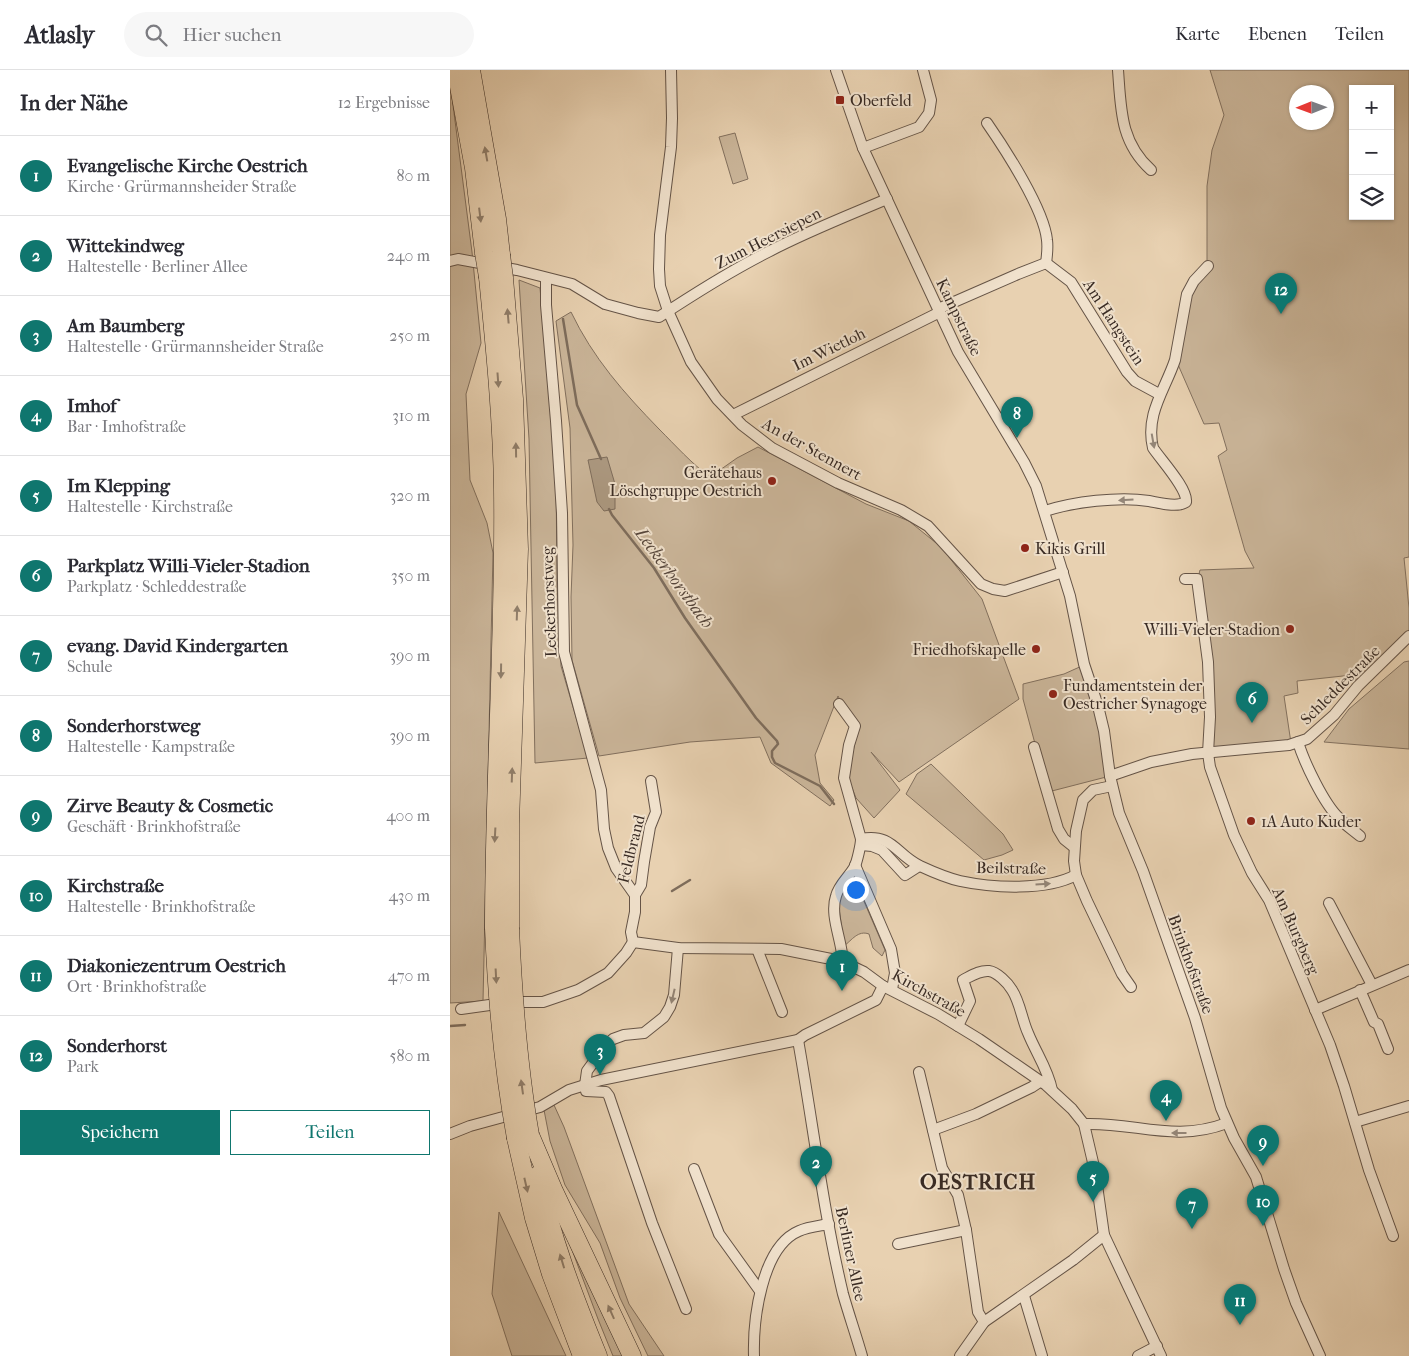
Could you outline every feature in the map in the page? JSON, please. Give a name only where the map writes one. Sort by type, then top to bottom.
[{"type":"highway","points":[[456,70],[474,168],[493,254],[514,399],[519,549],[510,824],[497,988],[503,1052],[523,1136],[564,1268],[598,1356]]},
{"type":"highway","points":[[471,70],[497,219]]},
{"type":"highway","points":[[493,254],[499,178]]},
{"type":"highway","points":[[487,356],[496,278]]},
{"type":"highway","points":[[492,314],[500,405],[503,488],[501,676],[494,853],[502,928]]},
{"type":"highway","points":[[491,506],[497,533],[503,587]]},
{"type":"highway","points":[[523,1136],[534,1218],[551,1274],[582,1356]]},
{"type":"highway","points":[[523,1136],[553,1189],[632,1356]]},
{"type":"street","name":"An der Stennert","points":[[671,70],[673,94],[671,138],[660,235],[660,286],[668,311],[691,362],[717,398],[755,436],[772,448],[838,483],[901,510],[928,526],[981,584],[993,590],[1005,591],[1063,572]]},
{"type":"street","name":"Kampstraße","points":[[836,70],[863,148],[962,361],[1024,462],[1036,486],[1063,572]]},
{"type":"street","points":[[863,148],[919,127],[929,113],[931,100],[923,70]]},
{"type":"street","points":[[1118,70],[1121,108],[1127,136],[1139,159],[1151,170]]},
{"type":"street","points":[[939,311],[1046,263],[1047,238],[1042,220],[1024,184],[987,123]]},
{"type":"street","name":"Zum Heersiepen","points":[[668,311],[728,274],[767,253],[820,227],[887,199]]},
{"type":"street","points":[[450,261],[458,259],[516,270],[572,284],[605,304],[617,308],[659,316],[668,311]]},
{"type":"street","name":"Am Hangstein","points":[[1046,263],[1065,277],[1075,288],[1134,381],[1159,394]]},
{"type":"street","points":[[1045,511],[1071,504],[1136,499],[1174,505],[1182,505],[1186,502],[1187,498],[1183,490],[1157,454],[1152,442],[1154,410],[1159,394],[1175,360],[1187,294],[1194,281],[1208,266]]},
{"type":"street","name":"Leckerhorstweg","points":[[546,278],[546,305],[562,513],[564,652],[601,790],[604,829],[608,848],[616,868],[635,895]]},
{"type":"street","name":"Im Wietloh","points":[[733,415],[939,311]]},
{"type":"street","name":"Brinkhofstraße","points":[[1063,572],[1084,664],[1104,731],[1111,781],[1119,814],[1143,871],[1195,1018],[1221,1108],[1256,1177],[1296,1303],[1320,1356]]},
{"type":"street","name":"Am Burgberg","points":[[1185,580],[1197,579],[1200,597],[1208,662],[1210,716],[1208,753],[1210,768],[1234,835],[1252,873],[1269,900],[1330,1045],[1371,1178],[1393,1236]]},
{"type":"street","name":"Schleddestraße","points":[[1111,781],[1151,762],[1298,742],[1315,733],[1324,725],[1358,686],[1409,636]]},
{"type":"street","points":[[839,704],[855,726],[849,745],[844,778],[861,839],[856,865],[838,890],[834,902],[842,954],[841,961]]},
{"type":"street","points":[[1298,742],[1302,754],[1324,797],[1338,817],[1360,836]]},
{"type":"street","points":[[1034,747],[1058,829],[1074,847]]},
{"type":"street","name":"Feldbrand","points":[[635,895],[641,885],[649,836],[656,812],[651,780]]},
{"type":"street","points":[[1111,781],[1093,790],[1083,800],[1074,847],[1076,875],[1101,933],[1122,974],[1131,987]]},
{"type":"street","points":[[861,839],[882,850],[905,875],[919,866]]},
{"type":"street","name":"Beilstraße","points":[[861,839],[884,840],[919,866],[959,881],[1009,886],[1050,884],[1064,881],[1076,875]]},
{"type":"street","points":[[450,1134],[470,1126],[540,1107],[570,1090],[584,1085],[798,1040],[804,1034],[876,1000],[888,987],[895,972],[891,950],[856,865]]},
{"type":"street","points":[[461,1009],[510,1002],[543,1002],[578,990],[608,972],[626,953],[633,942],[631,932],[635,912],[635,895]]},
{"type":"street","points":[[1329,903],[1372,985]]},
{"type":"street","name":"Kirchstraße","points":[[633,942],[678,948],[781,949],[841,961],[864,972],[958,1026],[1041,1081],[1072,1109],[1084,1124],[1094,1171],[1104,1235],[1161,1356]]},
{"type":"street","points":[[678,948],[674,995],[664,1017],[644,1033],[624,1035],[613,1039],[587,1071],[584,1085],[586,1091],[606,1092],[609,1096],[643,1198],[686,1309]]},
{"type":"street","points":[[757,949],[782,1012]]},
{"type":"street","points":[[958,1026],[970,1001],[964,980],[980,972],[988,970],[994,972],[1013,990],[1028,1033],[1050,1080],[1052,1090]]},
{"type":"street","points":[[1315,1010],[1409,970]]},
{"type":"street","points":[[1360,990],[1388,1048]]},
{"type":"street","name":"Berliner Allee","points":[[798,1040],[829,1224],[844,1296],[862,1356]]},
{"type":"street","points":[[919,1072],[942,1168],[958,1196],[966,1230],[978,1312],[984,1322]]},
{"type":"street","points":[[933,1130],[985,1110],[1041,1081]]},
{"type":"street","points":[[1355,1122],[1409,1106]]},
{"type":"street","points":[[1084,1124],[1179,1133],[1202,1131],[1227,1123]]},
{"type":"street","points":[[694,1169],[719,1234],[760,1291]]},
{"type":"street","points":[[754,1356],[755,1323],[760,1291],[771,1262],[784,1242],[798,1231],[829,1224]]},
{"type":"street","points":[[898,1244],[966,1230]]},
{"type":"street","points":[[960,1356],[984,1322],[1024,1296],[1104,1235]]},
{"type":"street","points":[[1024,1296],[1042,1356]]},
{"type":"street","points":[[1138,1356],[1157,1346]]},
{"type":"shaded area","points":[[1210,70],[1409,70],[1409,557],[1404,558],[1409,608],[1409,634],[1358,683],[1352,675],[1297,681],[1298,693],[1284,696],[1291,743],[1210,752],[1198,578],[1200,570],[1254,568],[1245,551],[1218,456],[1227,450],[1219,423],[1204,424],[1176,360],[1184,308],[1207,265],[1207,186],[1212,150],[1224,115]]},
{"type":"shaded area","points":[[450,82],[472,252],[481,343],[466,394],[470,480],[487,523],[493,553],[483,1001],[450,1003]]},
{"type":"shaded area","points":[[735,133],[748,179],[733,184],[719,137]]},
{"type":"shaded area","points":[[519,280],[540,288],[556,471],[557,585],[561,666],[588,758],[535,763],[529,439]]},
{"type":"shaded area","points":[[571,312],[589,345],[610,374],[646,416],[696,466],[710,477],[737,458],[758,447],[866,504],[909,521],[941,547],[982,599],[1019,699],[899,782],[871,752],[900,790],[874,818],[856,798],[847,775],[857,735],[838,696],[815,755],[820,783],[834,800],[830,806],[771,763],[760,737],[690,742],[599,756],[572,660],[571,597],[573,545],[570,428],[556,321]]},
{"type":"shaded area","points":[[607,457],[615,484],[615,509],[604,511],[597,502],[588,460]]},
{"type":"shaded area","points":[[1409,661],[1409,749],[1324,742],[1349,709],[1404,662]]},
{"type":"shaded area","points":[[1084,665],[1110,776],[1048,792],[1023,699],[1023,684],[1064,674]]},
{"type":"shaded area","points":[[931,764],[1003,834],[1013,850],[984,860],[906,794],[917,774]]},
{"type":"shaded area","points":[[853,876],[885,950],[882,956],[873,948],[869,934],[858,934],[844,946],[838,900]]},
{"type":"shaded area","points":[[554,1105],[564,1127],[629,1304],[664,1356],[648,1356],[620,1298],[600,1243],[565,1185],[550,1141],[544,1110]]},
{"type":"shaded area","points":[[499,1212],[566,1356],[512,1356],[492,1294]]},
{"type":"shaded area","points":[[560,1218],[628,1356],[613,1356]]},
{"type":"waterway","name":"Leckerhorstbach","points":[[563,319],[577,405],[601,459]]},
{"type":"waterway","name":"Leckerhorstbach","points":[[609,509],[654,568],[685,618],[756,718],[777,741],[778,744],[772,751],[775,763],[820,786],[834,804]]},
{"type":"waterway","points":[[672,891],[690,880]]},
{"type":"waterway","points":[[450,1026],[465,1025]]},
{"type":"place","name":"Oberfeld","points":[[840,100]]},
{"type":"place","name":"Sonderhorst","points":[[1281,314]]},
{"type":"place","name":"Sonderhorstweg","points":[[1017,438]]},
{"type":"place","name":"Gerätehaus Löschgruppe Oestrich","points":[[772,481]]},
{"type":"place","name":"Kikis Grill","points":[[1025,548]]},
{"type":"place","name":"Willi-Vieler-Stadion","points":[[1290,629]]},
{"type":"place","name":"Friedhofskapelle","points":[[1036,649]]},
{"type":"place","name":"Fundamentstein der Oestricher Synagoge","points":[[1053,694]]},
{"type":"place","name":"Parkplatz Willi-Vieler-Stadion","points":[[1252,723]]},
{"type":"place","name":"1A Auto Kuder","points":[[1251,821]]},
{"type":"place","name":"Evangelische Kirche Oestrich","points":[[842,991]]},
{"type":"place","name":"Am Baumberg","points":[[600,1075]]},
{"type":"place","name":"Imhof","points":[[1166,1121]]},
{"type":"place","name":"Zirve Beauty & Cosmetic","points":[[1263,1166]]},
{"type":"place","name":"Wittekindweg","points":[[816,1187]]},
{"type":"place","name":"Im Klepping","points":[[1093,1202]]},
{"type":"place","name":"Kirchstraße","points":[[1263,1226]]},
{"type":"place","name":"evang. David Kindergarten","points":[[1192,1229]]},
{"type":"place","name":"Diakoniezentrum Oestrich","points":[[1240,1325]]},
{"type":"district","name":"OESTRICH","points":[[978,1182]]}]
